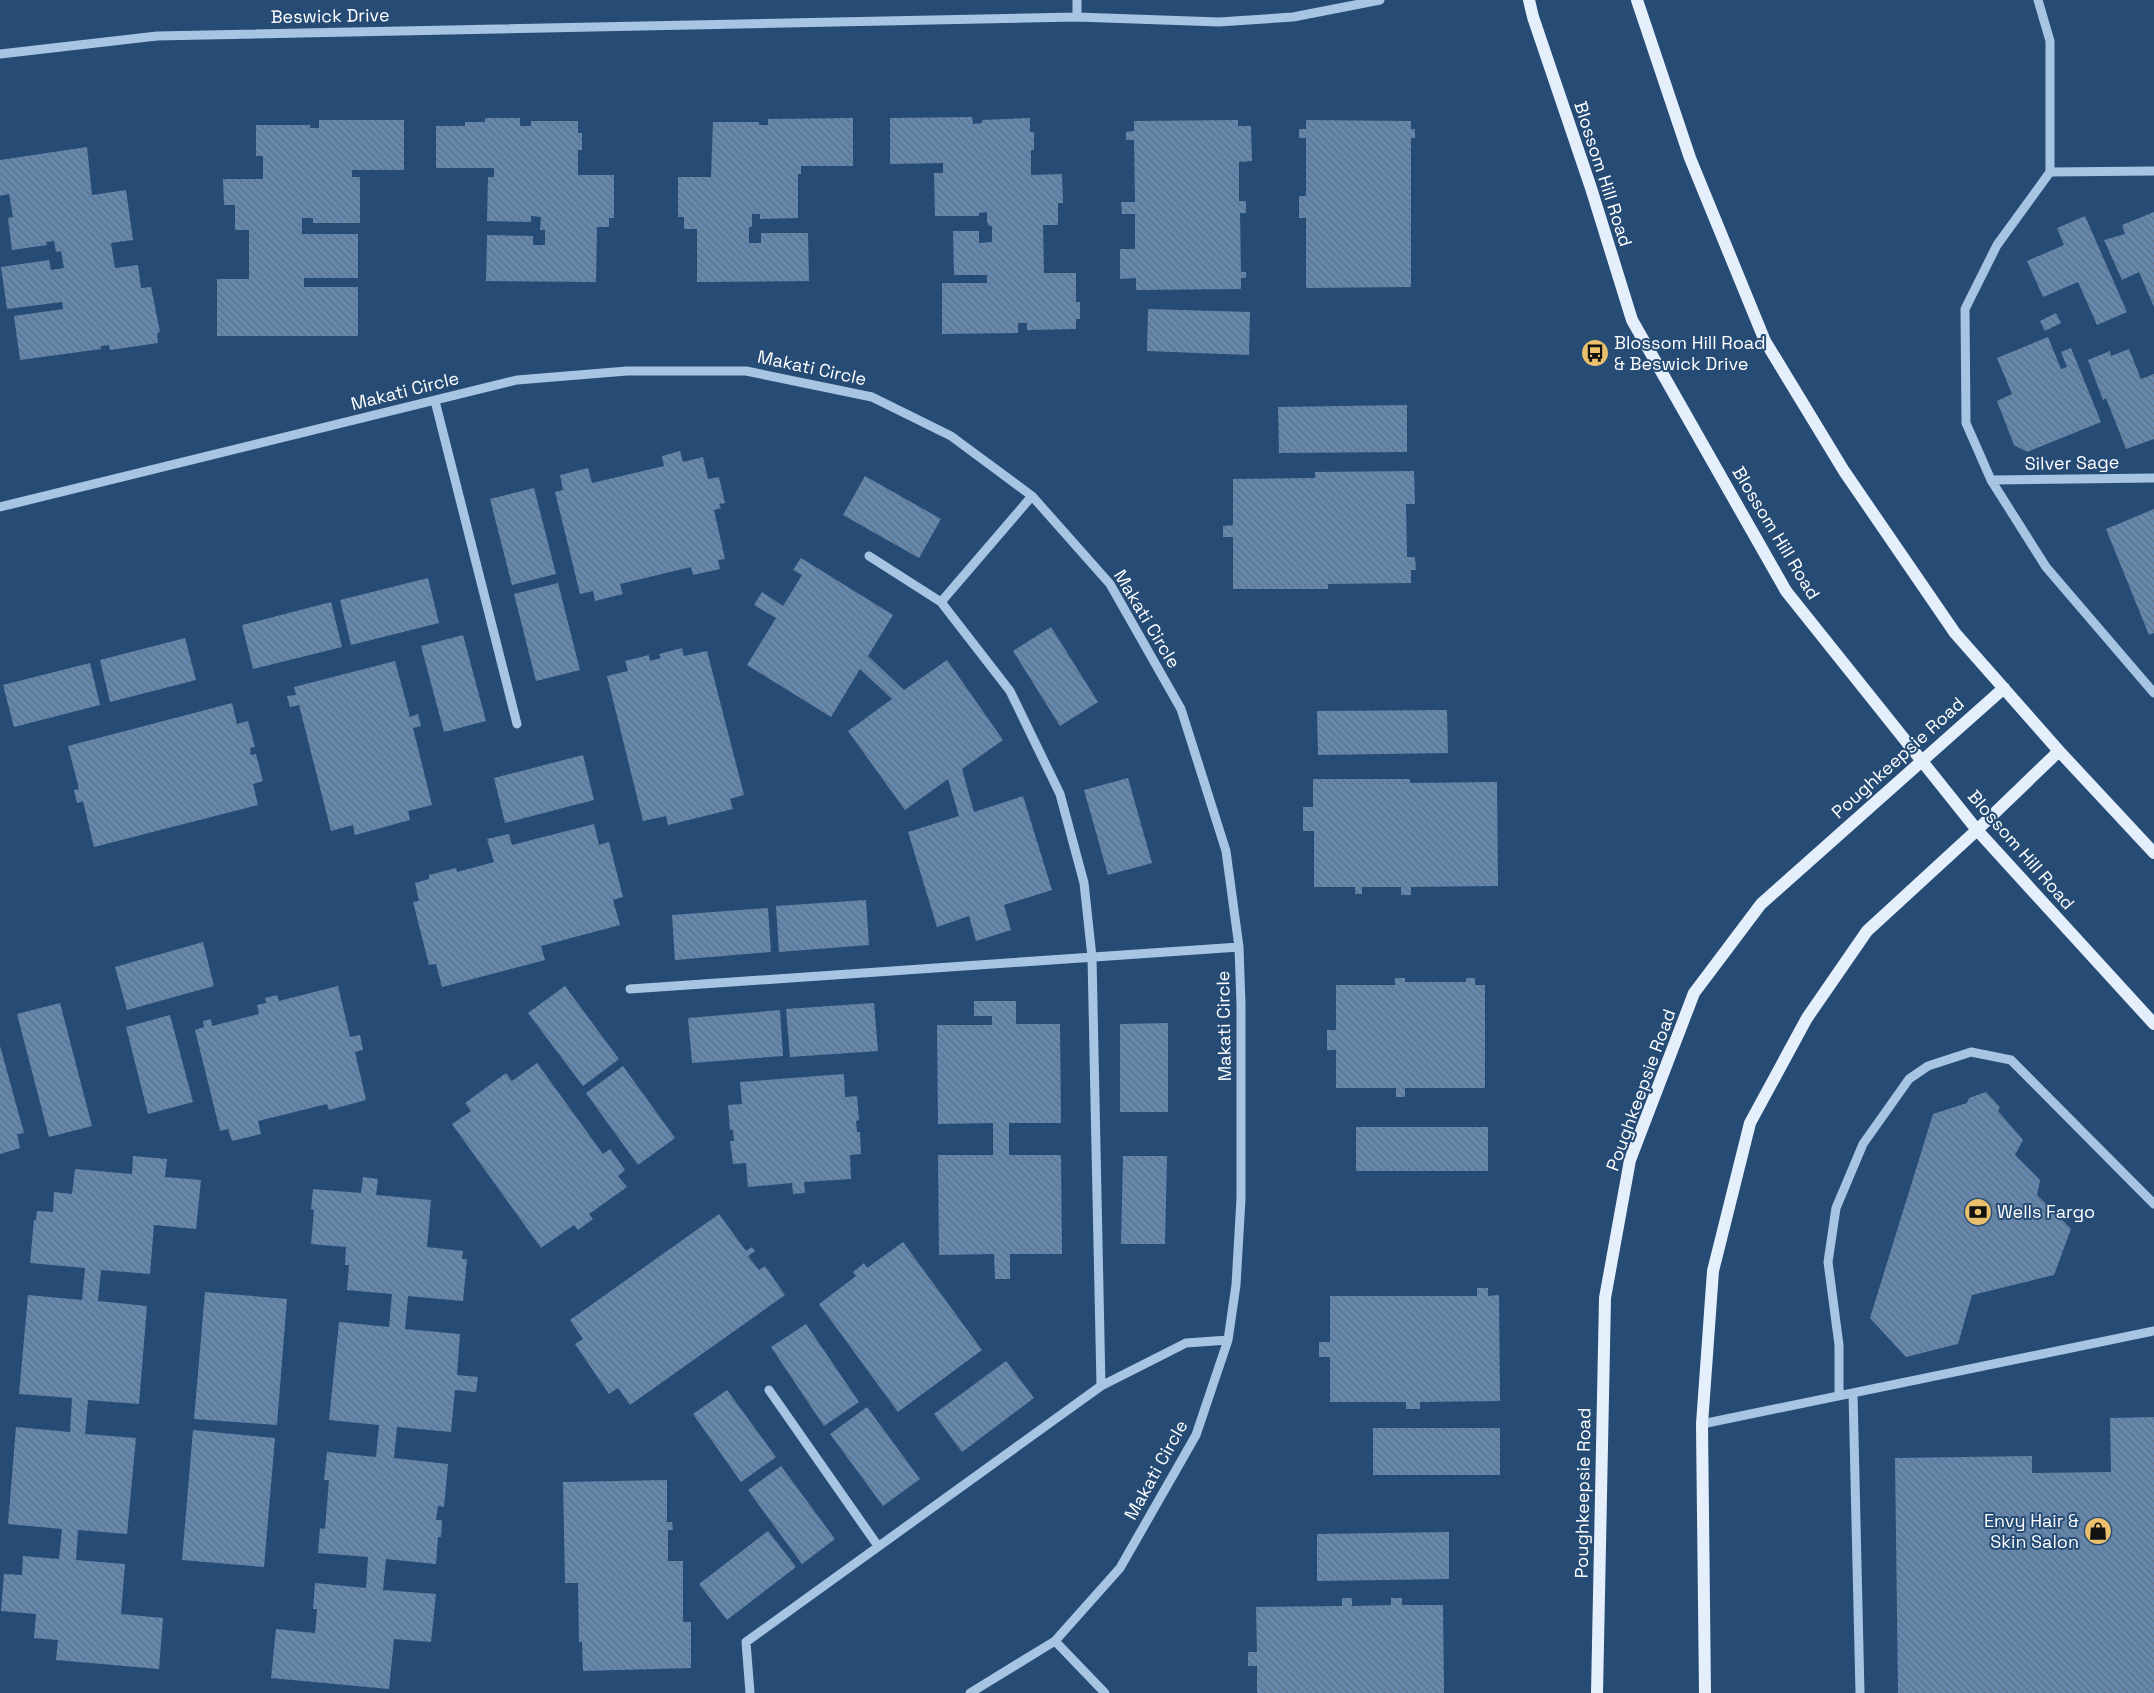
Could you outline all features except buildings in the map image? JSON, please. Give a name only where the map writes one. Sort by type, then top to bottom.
[{"type":"main road","name":"Blossom Hill Road","points":[[1529,0],[1632,320],[1786,591],[1978,830],[2154,1024]]},
{"type":"main road","points":[[1637,0],[1690,158],[1765,341],[1849,480],[1955,633],[2059,751],[2154,853]]},
{"type":"main road","name":"Poughkeepsie Road","points":[[1597,1693],[1605,1298],[1630,1160],[1694,993],[1761,904],[2004,688]]},
{"type":"main road","points":[[1705,1693],[1702,1424],[1713,1271],[1750,1123],[1807,1018],[1868,931],[1978,830],[2059,751]]},
{"type":"street","points":[[1077,0],[1077,17]]},
{"type":"street","name":"Beswick Drive","points":[[0,54],[157,36],[1077,17],[1219,22],[1293,17],[1380,0]]},
{"type":"street","points":[[2038,0],[2050,41],[2050,172],[1997,245],[1965,309],[1966,423],[1991,480],[2046,567],[2154,693]]},
{"type":"street","points":[[2050,172],[2154,171]]},
{"type":"street","name":"Makati Circle","points":[[0,507],[517,380],[627,371],[746,371],[872,397],[951,436],[1032,496],[1110,584],[1181,709],[1226,851],[1239,947],[1241,1005],[1241,1199],[1236,1286],[1228,1340],[1196,1435],[1120,1568],[1055,1641],[970,1693]]},
{"type":"street","points":[[435,401],[517,724]]},
{"type":"street","name":"Silver Sage","points":[[1991,480],[2154,478]]},
{"type":"street","points":[[941,602],[1032,496]]},
{"type":"street","points":[[869,556],[941,602],[1010,691],[1060,794],[1084,883],[1092,957],[1101,1386]]},
{"type":"street","points":[[630,989],[1239,947]]},
{"type":"street","points":[[1839,1396],[1838,1345],[1828,1262],[1836,1208],[1863,1144],[1909,1079],[1928,1066],[1971,1052],[2011,1060],[2154,1204]]},
{"type":"street","points":[[1702,1424],[2154,1331]]},
{"type":"street","points":[[750,1693],[746,1642],[1101,1386],[1186,1343],[1228,1340]]},
{"type":"street","points":[[769,1390],[878,1546]]},
{"type":"street","points":[[1853,1393],[1860,1693]]},
{"type":"street","points":[[1055,1641],[1105,1693]]},
{"type":"place","name":"Blossom Hill Road & Beswick Drive","points":[[1595,353]]},
{"type":"place","name":"Wells Fargo","points":[[1978,1212]]},
{"type":"place","name":"Envy Hair & Skin Salon","points":[[2098,1531]]}]
